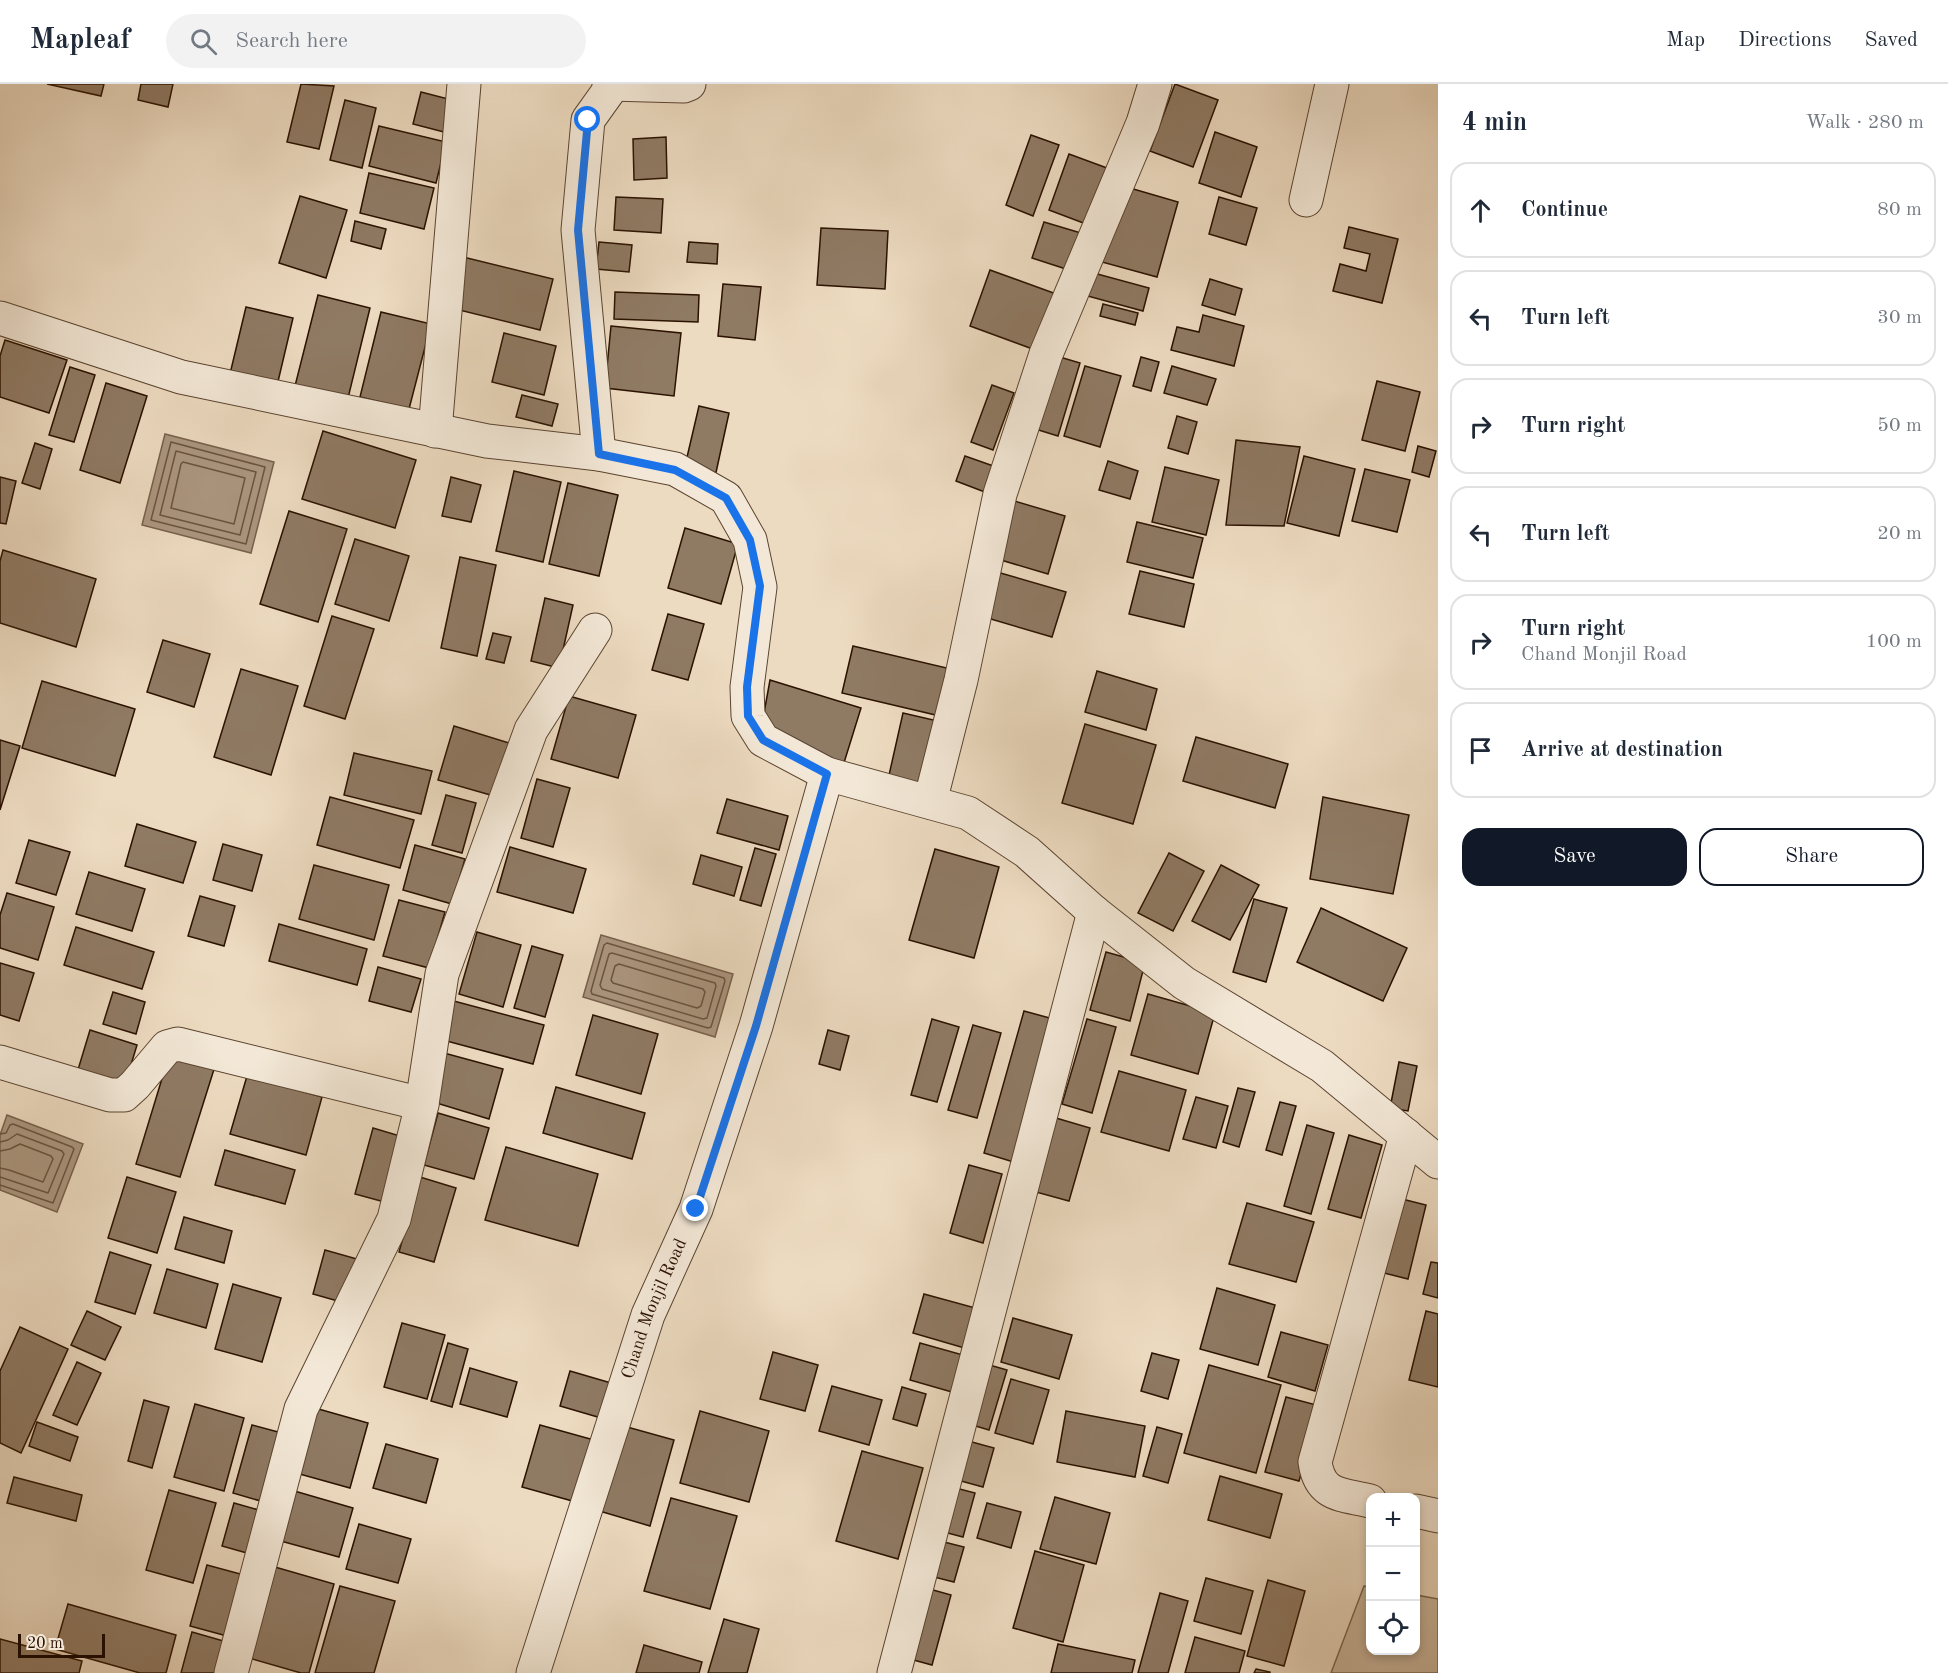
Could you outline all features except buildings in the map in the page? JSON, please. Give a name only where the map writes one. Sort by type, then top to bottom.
[{"type":"street","points":[[435,431],[464,84]]},
{"type":"street","points":[[599,454],[578,230],[588,120],[611,84],[684,86],[689,84]]},
{"type":"street","points":[[930,802],[961,680],[1000,494],[1046,354],[1143,123],[1155,84]]},
{"type":"street","points":[[1306,200],[1332,84]]},
{"type":"street","points":[[0,318],[181,377],[486,441],[599,454],[675,470],[726,498],[750,540],[760,586],[747,687],[748,716],[763,740],[827,774],[968,813],[1027,852],[1094,912],[1184,983],[1322,1066],[1438,1162]]},
{"type":"street","points":[[231,1673],[301,1409],[394,1219],[422,1104],[442,974],[531,730],[595,630]]},
{"type":"street","name":"Chand Monjil Road","points":[[533,1673],[648,1316],[696,1209],[749,1048],[827,774]]},
{"type":"street","points":[[894,1673],[1094,912]]},
{"type":"street","points":[[0,1062],[110,1095],[124,1095],[167,1047],[178,1044],[422,1104]]},
{"type":"street","points":[[1366,1500],[1334,1492],[1323,1486],[1317,1475],[1316,1462],[1406,1135]]},
{"type":"street","points":[[1420,1512],[1438,1516]]},
{"type":"shaded area","points":[[1364,1586],[1366,1586],[1366,1655],[1420,1655],[1420,1596],[1438,1599],[1438,1673],[1331,1673]]},
{"type":"water","points":[[165,434],[274,462],[251,553],[142,525]]},
{"type":"water","points":[[601,935],[733,974],[715,1037],[583,997]]},
{"type":"water","points":[[7,1115],[83,1144],[57,1212],[0,1190],[0,1135]]},
{"type":"route","points":[[588,120],[578,230],[599,454],[675,470],[726,498],[750,540],[760,586],[747,687],[748,716],[763,740],[827,774],[756,1026],[696,1209]]}]
